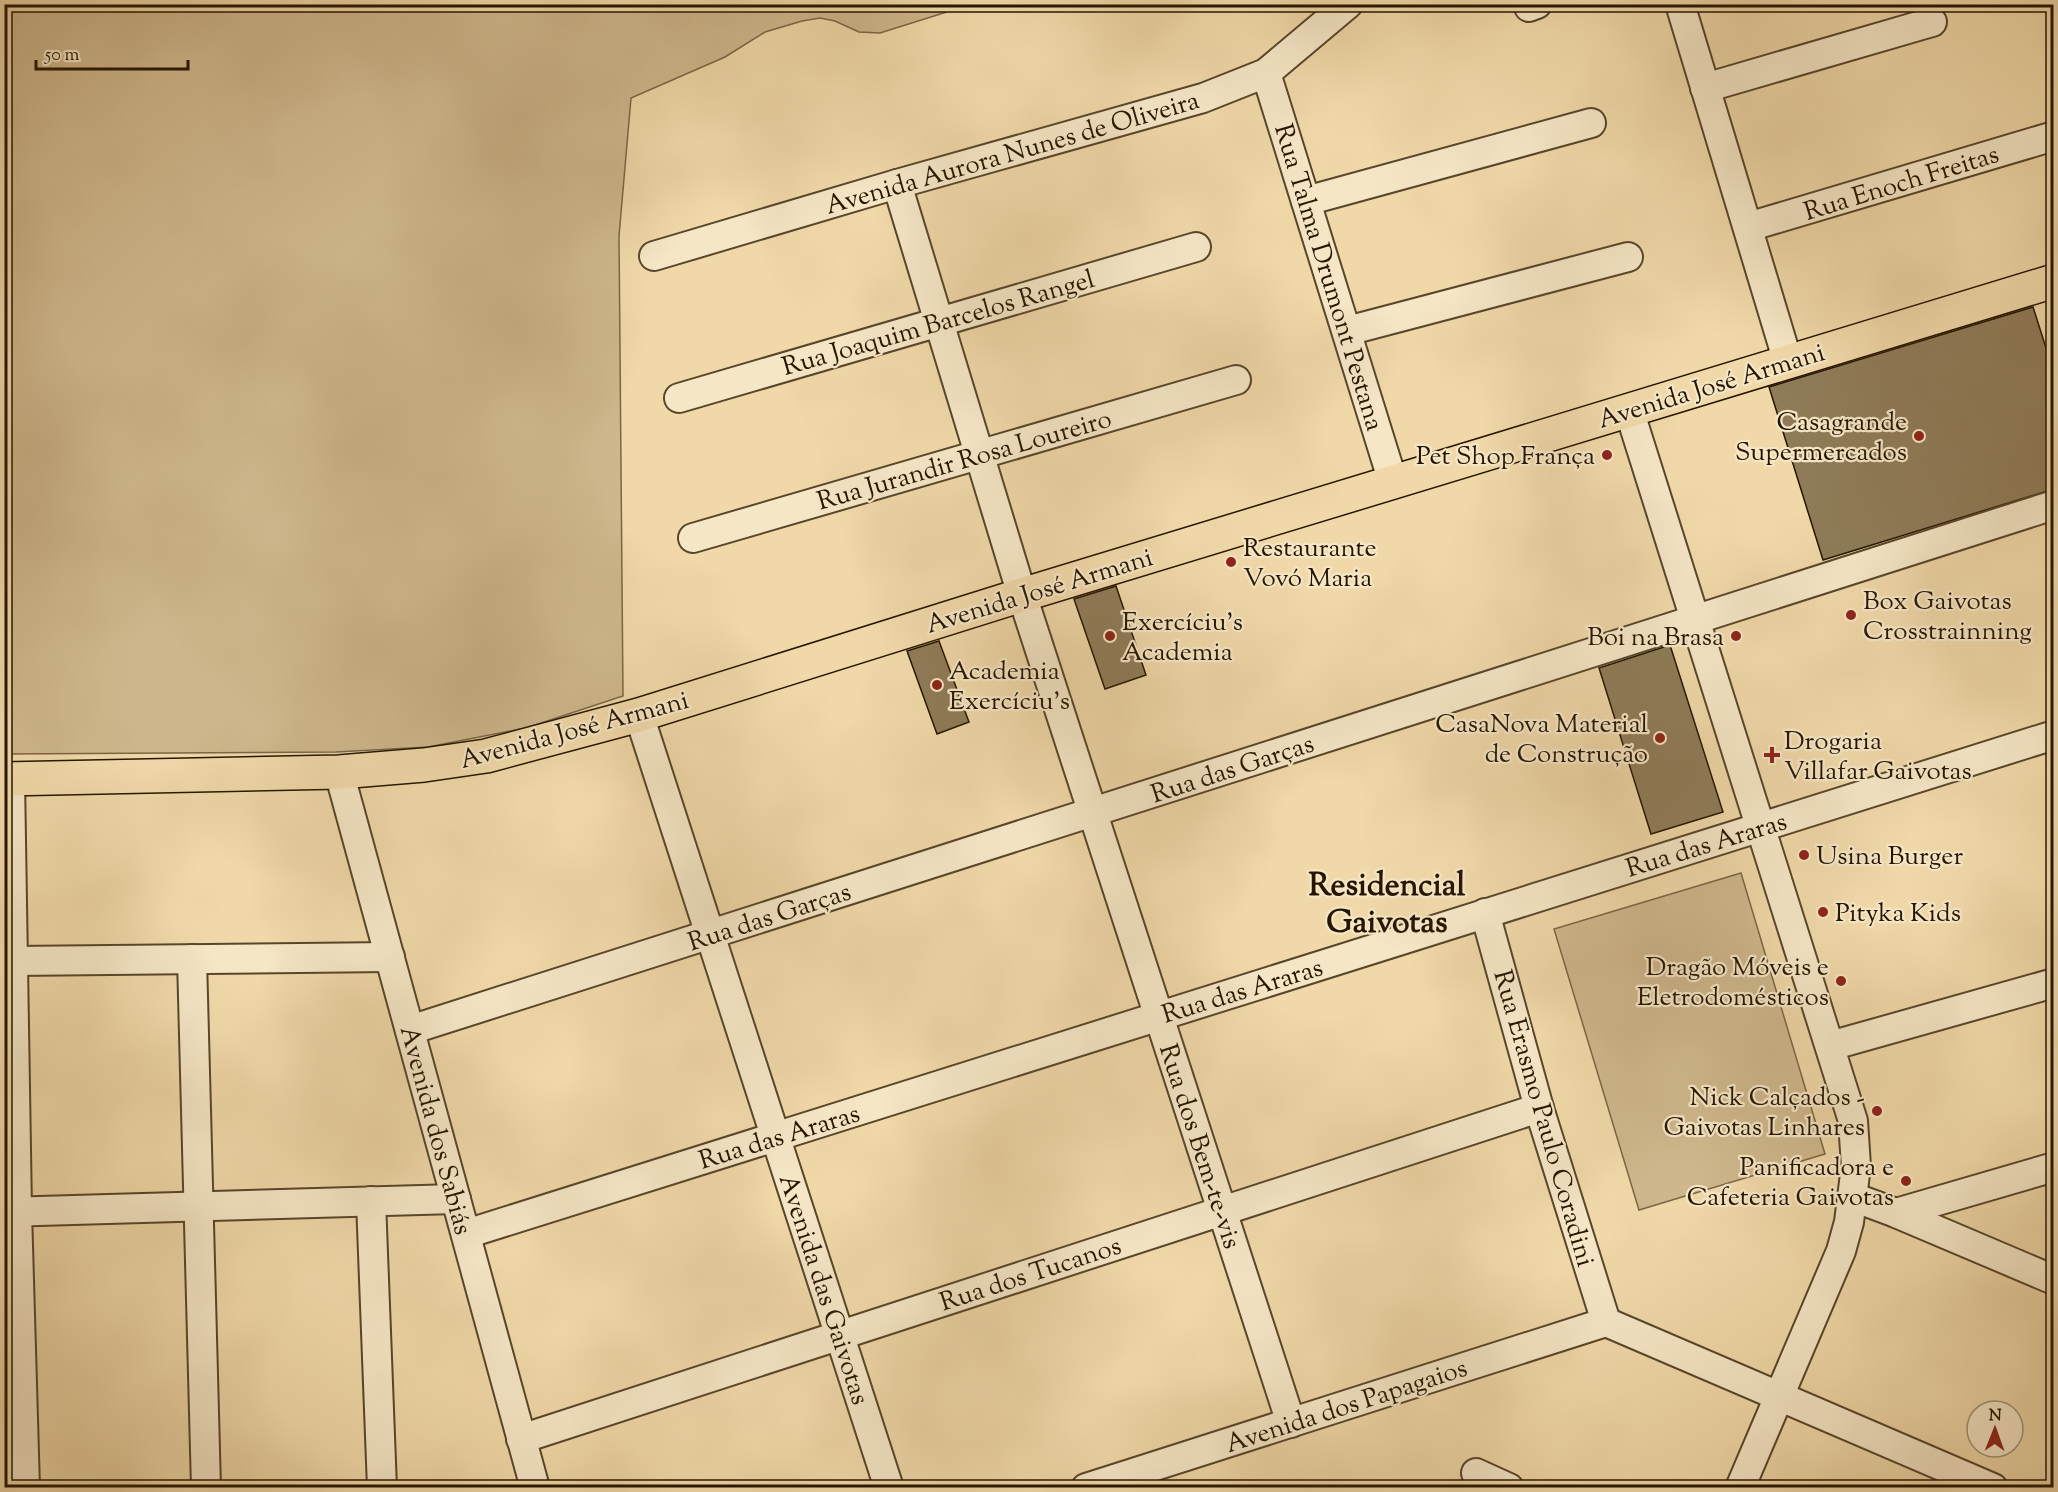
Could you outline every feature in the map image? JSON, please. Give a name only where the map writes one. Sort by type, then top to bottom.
[{"type":"main road","name":"Avenida José Armani","points":[[7,779],[339,772],[424,765],[486,756],[639,715],[1022,595],[2054,281]]},
{"type":"street","name":"Avenida Aurora Nunes de Oliveira","points":[[654,256],[897,184],[1203,98],[1266,73],[1348,4]]},
{"type":"street","points":[[1680,4],[1788,362]]},
{"type":"street","points":[[1705,87],[1932,22]]},
{"type":"street","name":"Rua Talma Drumont Pestana","points":[[1266,73],[1394,482]]},
{"type":"street","points":[[1306,201],[1591,123]]},
{"type":"street","name":"Rua Enoch Freitas","points":[[1748,227],[2054,136]]},
{"type":"street","name":"Rua dos Bem-te-vis","points":[[897,184],[1022,595],[1291,1422]]},
{"type":"street","name":"Rua Joaquim Barcelos Rangel","points":[[679,398],[1196,247]]},
{"type":"street","points":[[1347,331],[1628,257]]},
{"type":"street","name":"Rua Jurandir Rosa Loureiro","points":[[693,538],[1236,380]]},
{"type":"street","points":[[1629,410],[1853,1121],[1856,1166],[1849,1222],[1841,1251],[1740,1488]]},
{"type":"street","name":"Rua das Garças","points":[[410,1030],[2054,505]]},
{"type":"street","name":"Avenida das Gaivotas","points":[[639,715],[889,1488]]},
{"type":"street","name":"Rua das Araras","points":[[466,1234],[2054,735]]},
{"type":"street","name":"Avenida dos Sabiás","points":[[339,772],[535,1488]]},
{"type":"street","points":[[7,779],[13,961],[11,1211],[25,1488]]},
{"type":"street","name":"Rua Erasmo Paulo Coradini","points":[[1485,914],[1539,1108],[1606,1322]]},
{"type":"street","points":[[13,961],[390,957]]},
{"type":"street","points":[[192,959],[206,1488]]},
{"type":"street","points":[[1830,1046],[2054,983]]},
{"type":"street","name":"Rua dos Tucanos","points":[[521,1439],[1539,1108]]},
{"type":"street","points":[[1896,1213],[2054,1167]]},
{"type":"street","points":[[1853,1197],[2054,1280]]},
{"type":"street","points":[[11,1211],[456,1199]]},
{"type":"street","points":[[371,1201],[382,1488]]},
{"type":"street","points":[[1606,1322],[1993,1488]]},
{"type":"street","name":"Avenida dos Papagaios","points":[[1086,1488],[1606,1322]]},
{"type":"street","points":[[1476,1473],[1509,1488]]},
{"type":"shaded area","points":[[4,5],[969,5],[880,33],[859,32],[835,21],[820,18],[802,21],[765,32],[725,57],[631,98],[619,236],[623,696],[526,728],[428,747],[336,752],[5,754]]},
{"type":"shaded area","points":[[1741,873],[1825,1154],[1639,1210],[1554,929]]},
{"type":"building","name":"Casagrande Supermercados","points":[[2033,307],[2054,373],[2054,489],[1823,560],[1769,387]]},
{"type":"building","name":"Exercíciu's Academia","points":[[1116,586],[1146,675],[1105,689],[1074,599]]},
{"type":"building","name":"Academia Exercíciu's","points":[[939,641],[969,722],[937,734],[907,651]]},
{"type":"building","name":"CasaNova Material de Construção","points":[[1670,645],[1723,812],[1651,834],[1599,668]]},
{"type":"place","name":"Casagrande Supermercados","points":[[1919,436]]},
{"type":"place","name":"Pet Shop França","points":[[1607,455]]},
{"type":"place","name":"Restaurante Vovó Maria","points":[[1231,562]]},
{"type":"place","name":"Box Gaivotas Crosstrainning","points":[[1851,615]]},
{"type":"place","name":"Exercíciu's Academia","points":[[1110,636]]},
{"type":"place","name":"Boi na Brasa","points":[[1736,636]]},
{"type":"place","name":"Academia Exercíciu's","points":[[937,685]]},
{"type":"place","name":"CasaNova Material de Construção","points":[[1660,738]]},
{"type":"place","name":"Drogaria Villafar Gaivotas","points":[[1772,755]]},
{"type":"place","name":"Usina Burger","points":[[1804,855]]},
{"type":"place","name":"Pityka Kids","points":[[1823,912]]},
{"type":"place","name":"Dragão Móveis e Eletrodomésticos","points":[[1841,981]]},
{"type":"place","name":"Nick Calçados - Gaivotas Linhares","points":[[1877,1111]]},
{"type":"place","name":"Panificadora e Cafeteria Gaivotas","points":[[1906,1181]]},
{"type":"district","name":"Residencial Gaivotas","points":[[1387,902]]}]
